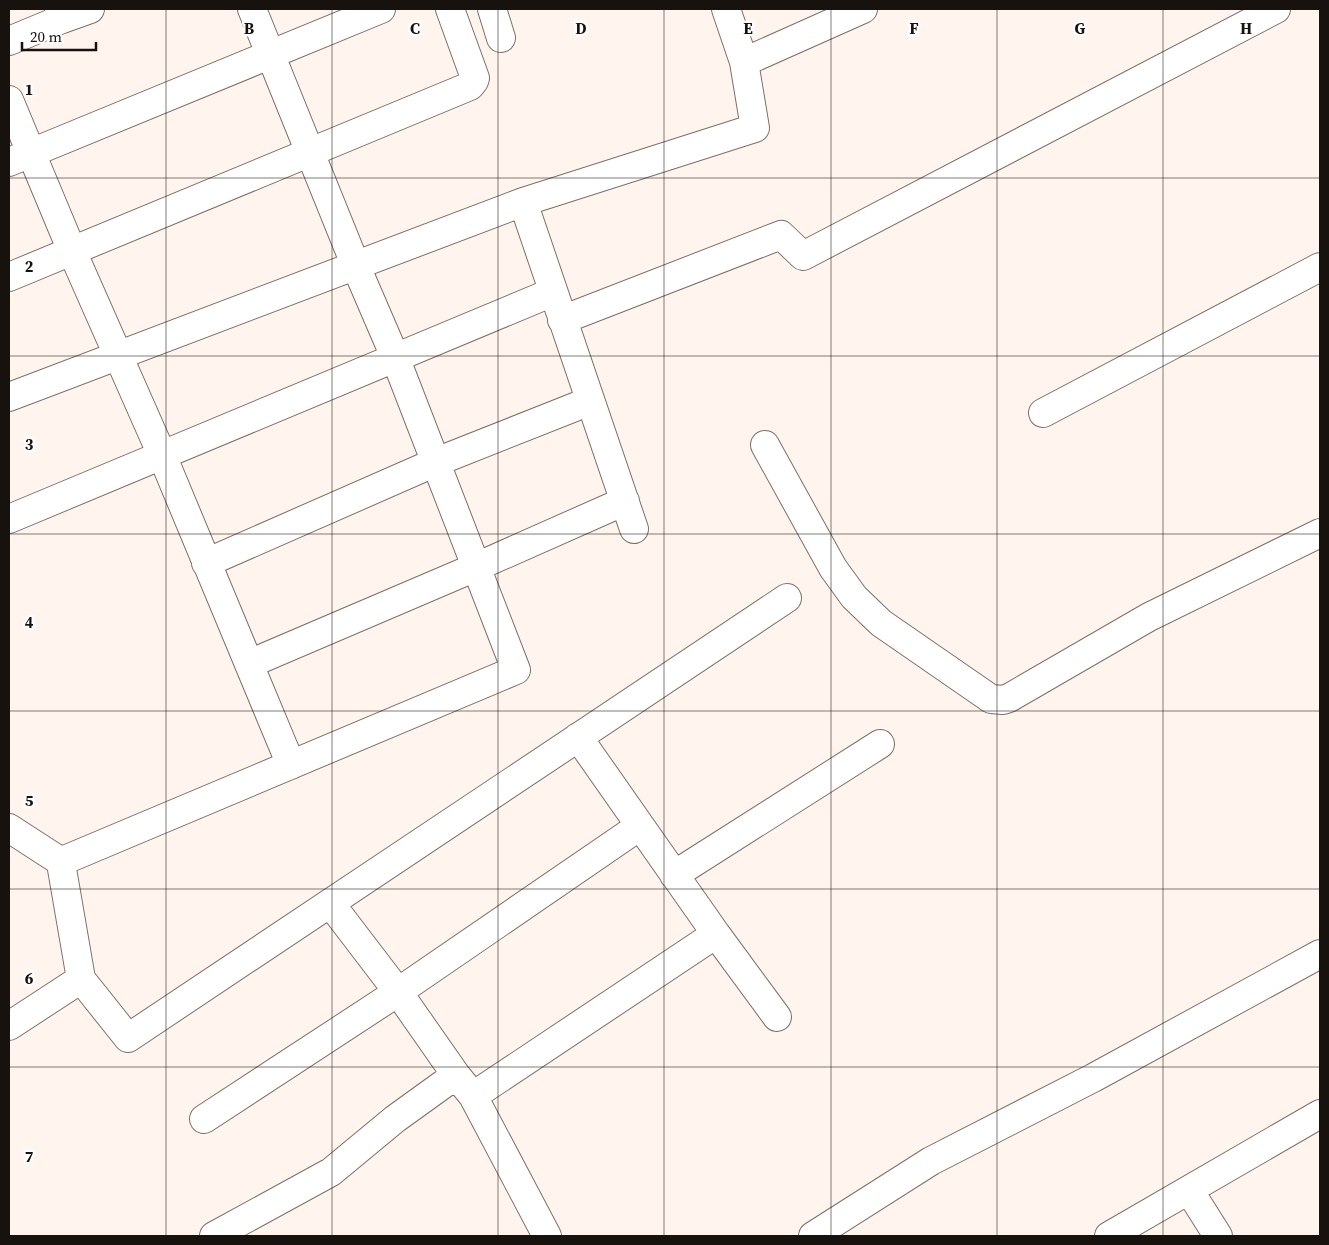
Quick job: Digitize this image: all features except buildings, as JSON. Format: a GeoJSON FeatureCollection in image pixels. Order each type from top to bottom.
{"type":"FeatureCollection","features":[{"type":"Feature","properties":{"kind":"street"},"geometry":{"type":"LineString","coordinates":[[9,41],[61,14],[90,9]]}},
{"type":"Feature","properties":{"kind":"street"},"geometry":{"type":"LineString","coordinates":[[252,9],[309,152],[395,357],[516,670],[68,859],[63,863],[62,869],[81,979],[128,1038],[787,598]]}},
{"type":"Feature","properties":{"kind":"street"},"geometry":{"type":"LineString","coordinates":[[20,158],[381,9]]}},
{"type":"Feature","properties":{"kind":"street"},"geometry":{"type":"LineString","coordinates":[[9,277],[473,84],[474,78],[450,9]]}},
{"type":"Feature","properties":{"kind":"street"},"geometry":{"type":"LineString","coordinates":[[492,9],[501,38]]}},
{"type":"Feature","properties":{"kind":"street"},"geometry":{"type":"LineString","coordinates":[[9,397],[523,202],[755,128],[744,62],[726,9]]}},
{"type":"Feature","properties":{"kind":"street"},"geometry":{"type":"LineString","coordinates":[[744,62],[863,9]]}},
{"type":"Feature","properties":{"kind":"street"},"geometry":{"type":"LineString","coordinates":[[562,320],[781,235],[803,256],[1276,9]]}},
{"type":"Feature","properties":{"kind":"street"},"geometry":{"type":"LineString","coordinates":[[9,100],[20,158],[72,251],[162,455],[291,765]]}},
{"type":"Feature","properties":{"kind":"street"},"geometry":{"type":"LineString","coordinates":[[523,202],[634,529]]}},
{"type":"Feature","properties":{"kind":"street"},"geometry":{"type":"LineString","coordinates":[[1044,413],[1320,267]]}},
{"type":"Feature","properties":{"kind":"street"},"geometry":{"type":"LineString","coordinates":[[9,519],[553,292]]}},
{"type":"Feature","properties":{"kind":"street"},"geometry":{"type":"LineString","coordinates":[[206,563],[436,462],[590,402]]}},
{"type":"Feature","properties":{"kind":"street"},"geometry":{"type":"LineString","coordinates":[[766,445],[834,568],[854,597],[881,623],[991,698],[997,700],[1008,698],[1149,617],[1320,532]]}},
{"type":"Feature","properties":{"kind":"street"},"geometry":{"type":"LineString","coordinates":[[249,664],[625,501]]}},
{"type":"Feature","properties":{"kind":"street"},"geometry":{"type":"LineString","coordinates":[[578,738],[777,1017]]}},
{"type":"Feature","properties":{"kind":"street"},"geometry":{"type":"LineString","coordinates":[[674,875],[880,744]]}},
{"type":"Feature","properties":{"kind":"street"},"geometry":{"type":"LineString","coordinates":[[204,1119],[398,992],[640,826]]}},
{"type":"Feature","properties":{"kind":"street"},"geometry":{"type":"LineString","coordinates":[[9,828],[63,863]]}},
{"type":"Feature","properties":{"kind":"street"},"geometry":{"type":"LineString","coordinates":[[330,903],[398,992],[456,1075],[474,1096],[547,1236]]}},
{"type":"Feature","properties":{"kind":"street"},"geometry":{"type":"LineString","coordinates":[[474,1096],[716,934]]}},
{"type":"Feature","properties":{"kind":"street"},"geometry":{"type":"LineString","coordinates":[[813,1236],[931,1161],[1093,1078],[1320,954]]}},
{"type":"Feature","properties":{"kind":"street"},"geometry":{"type":"LineString","coordinates":[[9,1025],[81,979]]}},
{"type":"Feature","properties":{"kind":"street"},"geometry":{"type":"LineString","coordinates":[[214,1236],[331,1172],[405,1111],[456,1075]]}},
{"type":"Feature","properties":{"kind":"street"},"geometry":{"type":"LineString","coordinates":[[1109,1236],[1320,1114]]}},
{"type":"Feature","properties":{"kind":"street"},"geometry":{"type":"LineString","coordinates":[[1190,1190],[1218,1236]]}}]}
